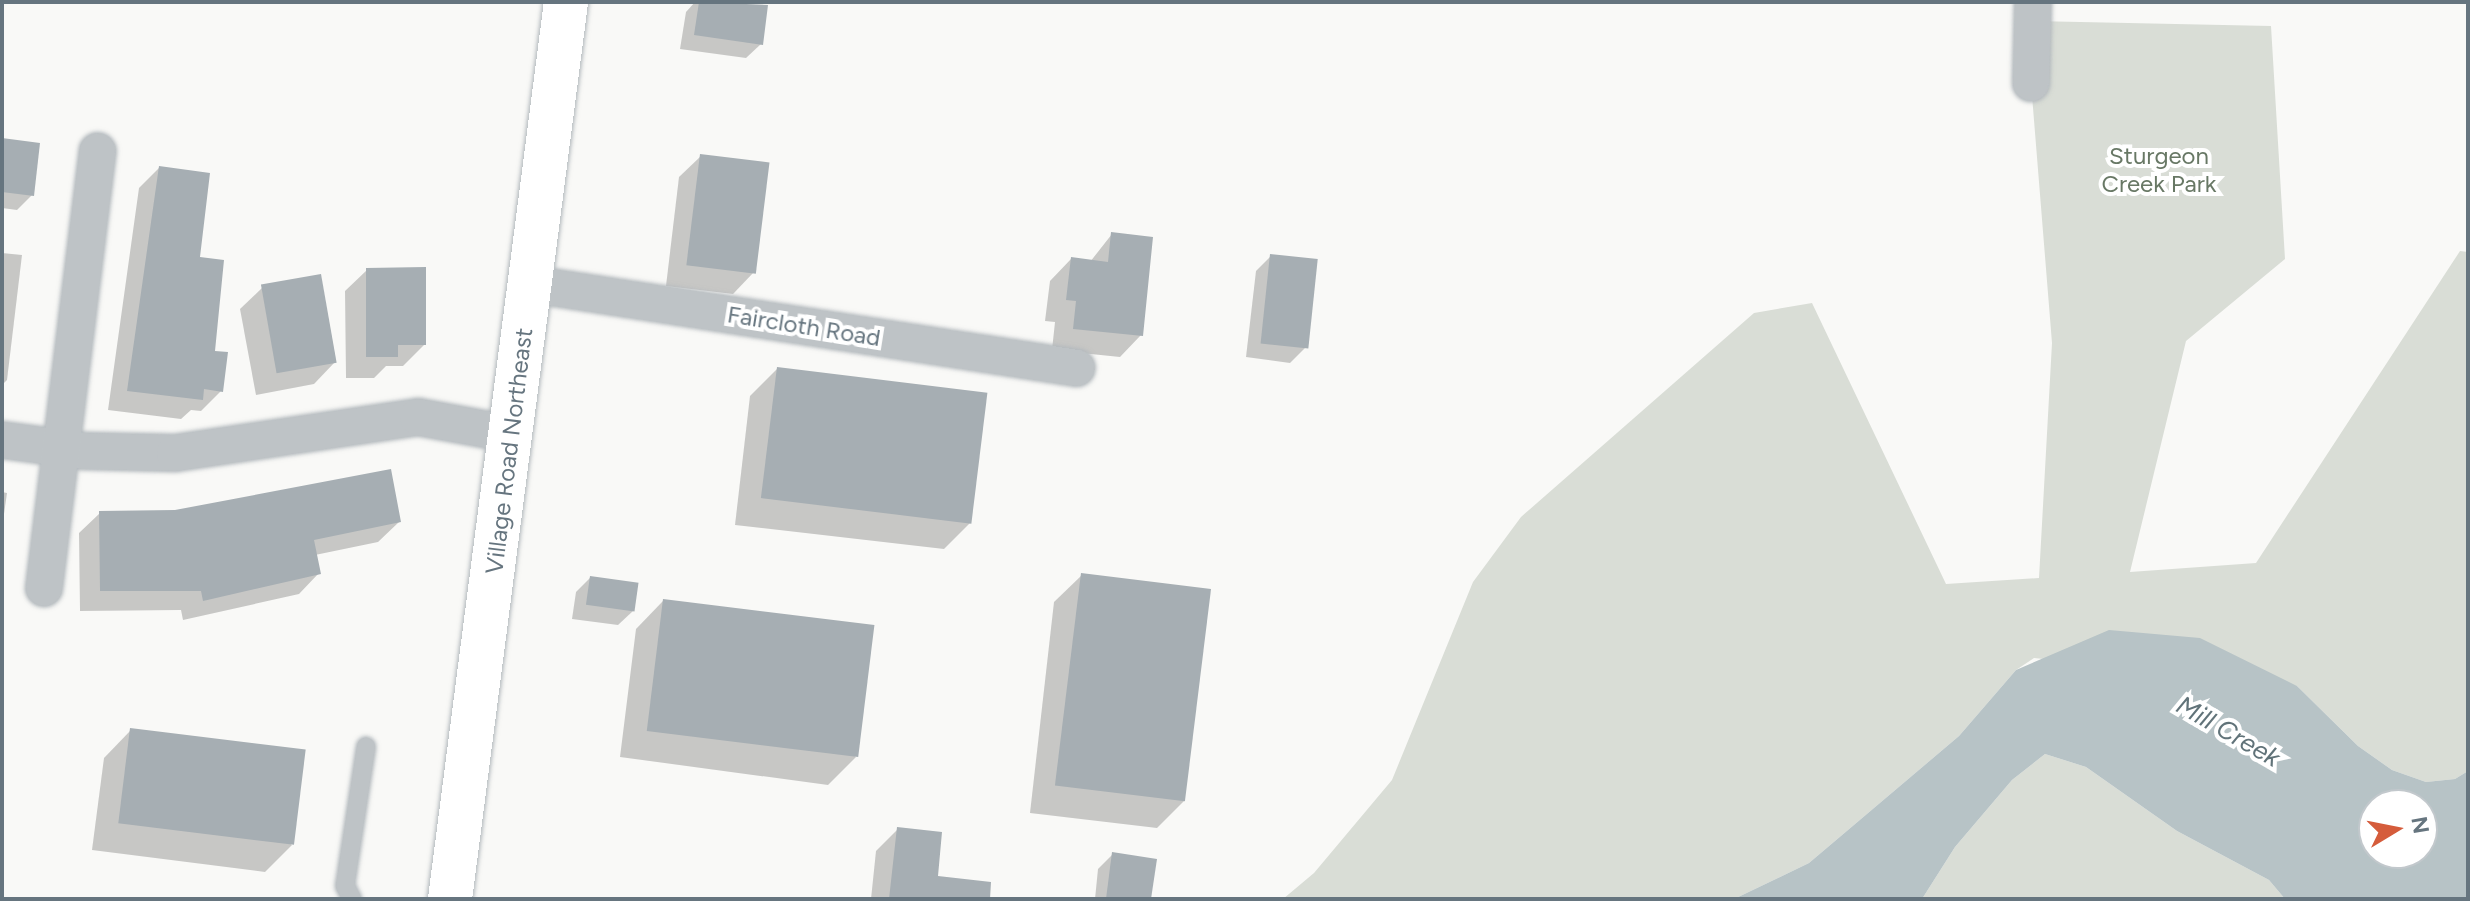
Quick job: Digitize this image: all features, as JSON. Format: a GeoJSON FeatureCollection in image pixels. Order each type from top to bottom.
{"type":"FeatureCollection","features":[{"type":"Feature","properties":{"kind":"main road","name":"Village Road Northeast"},"geometry":{"type":"LineString","coordinates":[[450,899],[566,2]]}},
{"type":"Feature","properties":{"kind":"street"},"geometry":{"type":"LineString","coordinates":[[2031,83],[2033,2]]}},
{"type":"Feature","properties":{"kind":"street"},"geometry":{"type":"LineString","coordinates":[[44,588],[64,448],[98,151]]}},
{"type":"Feature","properties":{"kind":"street","name":"Faircloth Road"},"geometry":{"type":"LineString","coordinates":[[530,284],[1077,368]]}},
{"type":"Feature","properties":{"kind":"street"},"geometry":{"type":"LineString","coordinates":[[2,440],[64,448],[175,453],[418,417],[511,434]]}},
{"type":"Feature","properties":{"kind":"lane"},"geometry":{"type":"LineString","coordinates":[[344,895],[366,747]]}},
{"type":"Feature","properties":{"kind":"green space","name":"Sturgeon Creek Park"},"geometry":{"type":"Polygon","coordinates":[[[2033,21],[2271,26],[2285,259],[2186,341],[2130,572],[2256,563],[2460,251],[2468,252],[2468,771],[2455,779],[2426,782],[2392,770],[2358,746],[2297,686],[2034,658],[2016,670],[1959,736],[1809,863],[1734,899],[1283,899],[1314,873],[1392,780],[1473,582],[1521,517],[1754,313],[1812,303],[1946,584],[2039,578],[2052,343],[2031,83],[2033,21]]]}},
{"type":"Feature","properties":{"kind":"green space"},"geometry":{"type":"Polygon","coordinates":[[[2045,754],[2086,767],[2177,831],[2269,880],[2285,899],[1922,899],[1955,847],[2012,780],[2045,754]]]}},
{"type":"Feature","properties":{"kind":"water","name":"Mill Creek"},"geometry":{"type":"Polygon","coordinates":[[[2109,630],[2200,638],[2297,686],[2358,746],[2392,770],[2426,782],[2455,779],[2468,771],[2468,899],[2285,899],[2269,880],[2177,831],[2086,767],[2045,754],[2012,780],[1955,847],[1922,899],[1734,899],[1809,863],[1959,736],[2016,670],[2109,630]]]}},
{"type":"Feature","properties":{"kind":"building"},"geometry":{"type":"Polygon","coordinates":[[[699,2],[768,5],[763,45],[694,35],[699,2]]]}},
{"type":"Feature","properties":{"kind":"building"},"geometry":{"type":"Polygon","coordinates":[[[2,138],[40,143],[34,196],[2,192],[2,138]]]}},
{"type":"Feature","properties":{"kind":"building"},"geometry":{"type":"Polygon","coordinates":[[[700,154],[769,163],[756,274],[686,265],[700,154]]]}},
{"type":"Feature","properties":{"kind":"building"},"geometry":{"type":"Polygon","coordinates":[[[159,166],[210,173],[200,257],[224,260],[215,351],[228,352],[223,392],[204,389],[203,400],[127,391],[159,166]]]}},
{"type":"Feature","properties":{"kind":"building"},"geometry":{"type":"Polygon","coordinates":[[[1111,232],[1153,237],[1143,336],[1073,329],[1076,301],[1066,300],[1071,257],[1108,262],[1111,232]]]}},
{"type":"Feature","properties":{"kind":"building"},"geometry":{"type":"Polygon","coordinates":[[[1270,254],[1318,259],[1308,349],[1261,344],[1270,254]]]}},
{"type":"Feature","properties":{"kind":"building"},"geometry":{"type":"Polygon","coordinates":[[[426,267],[426,345],[398,345],[398,357],[366,357],[366,268],[426,267]]]}},
{"type":"Feature","properties":{"kind":"building"},"geometry":{"type":"Polygon","coordinates":[[[321,274],[337,363],[277,373],[261,285],[321,274]]]}},
{"type":"Feature","properties":{"kind":"building"},"geometry":{"type":"Polygon","coordinates":[[[777,367],[987,393],[971,524],[761,498],[777,367]]]}},
{"type":"Feature","properties":{"kind":"building"},"geometry":{"type":"Polygon","coordinates":[[[391,469],[401,522],[314,540],[321,574],[203,601],[201,591],[100,591],[99,511],[175,510],[391,469]]]}},
{"type":"Feature","properties":{"kind":"building"},"geometry":{"type":"Polygon","coordinates":[[[1081,573],[1211,589],[1185,801],[1055,785],[1081,573]]]}},
{"type":"Feature","properties":{"kind":"building"},"geometry":{"type":"Polygon","coordinates":[[[590,576],[639,583],[634,612],[586,605],[590,576]]]}},
{"type":"Feature","properties":{"kind":"building"},"geometry":{"type":"Polygon","coordinates":[[[663,599],[874,625],[858,757],[647,731],[663,599]]]}},
{"type":"Feature","properties":{"kind":"building"},"geometry":{"type":"Polygon","coordinates":[[[130,728],[306,750],[294,845],[118,823],[130,728]]]}},
{"type":"Feature","properties":{"kind":"building"},"geometry":{"type":"Polygon","coordinates":[[[897,827],[942,832],[938,876],[991,882],[990,899],[889,899],[897,827]]]}},
{"type":"Feature","properties":{"kind":"building"},"geometry":{"type":"Polygon","coordinates":[[[1112,852],[1157,859],[1151,899],[1106,899],[1112,852]]]}}]}
